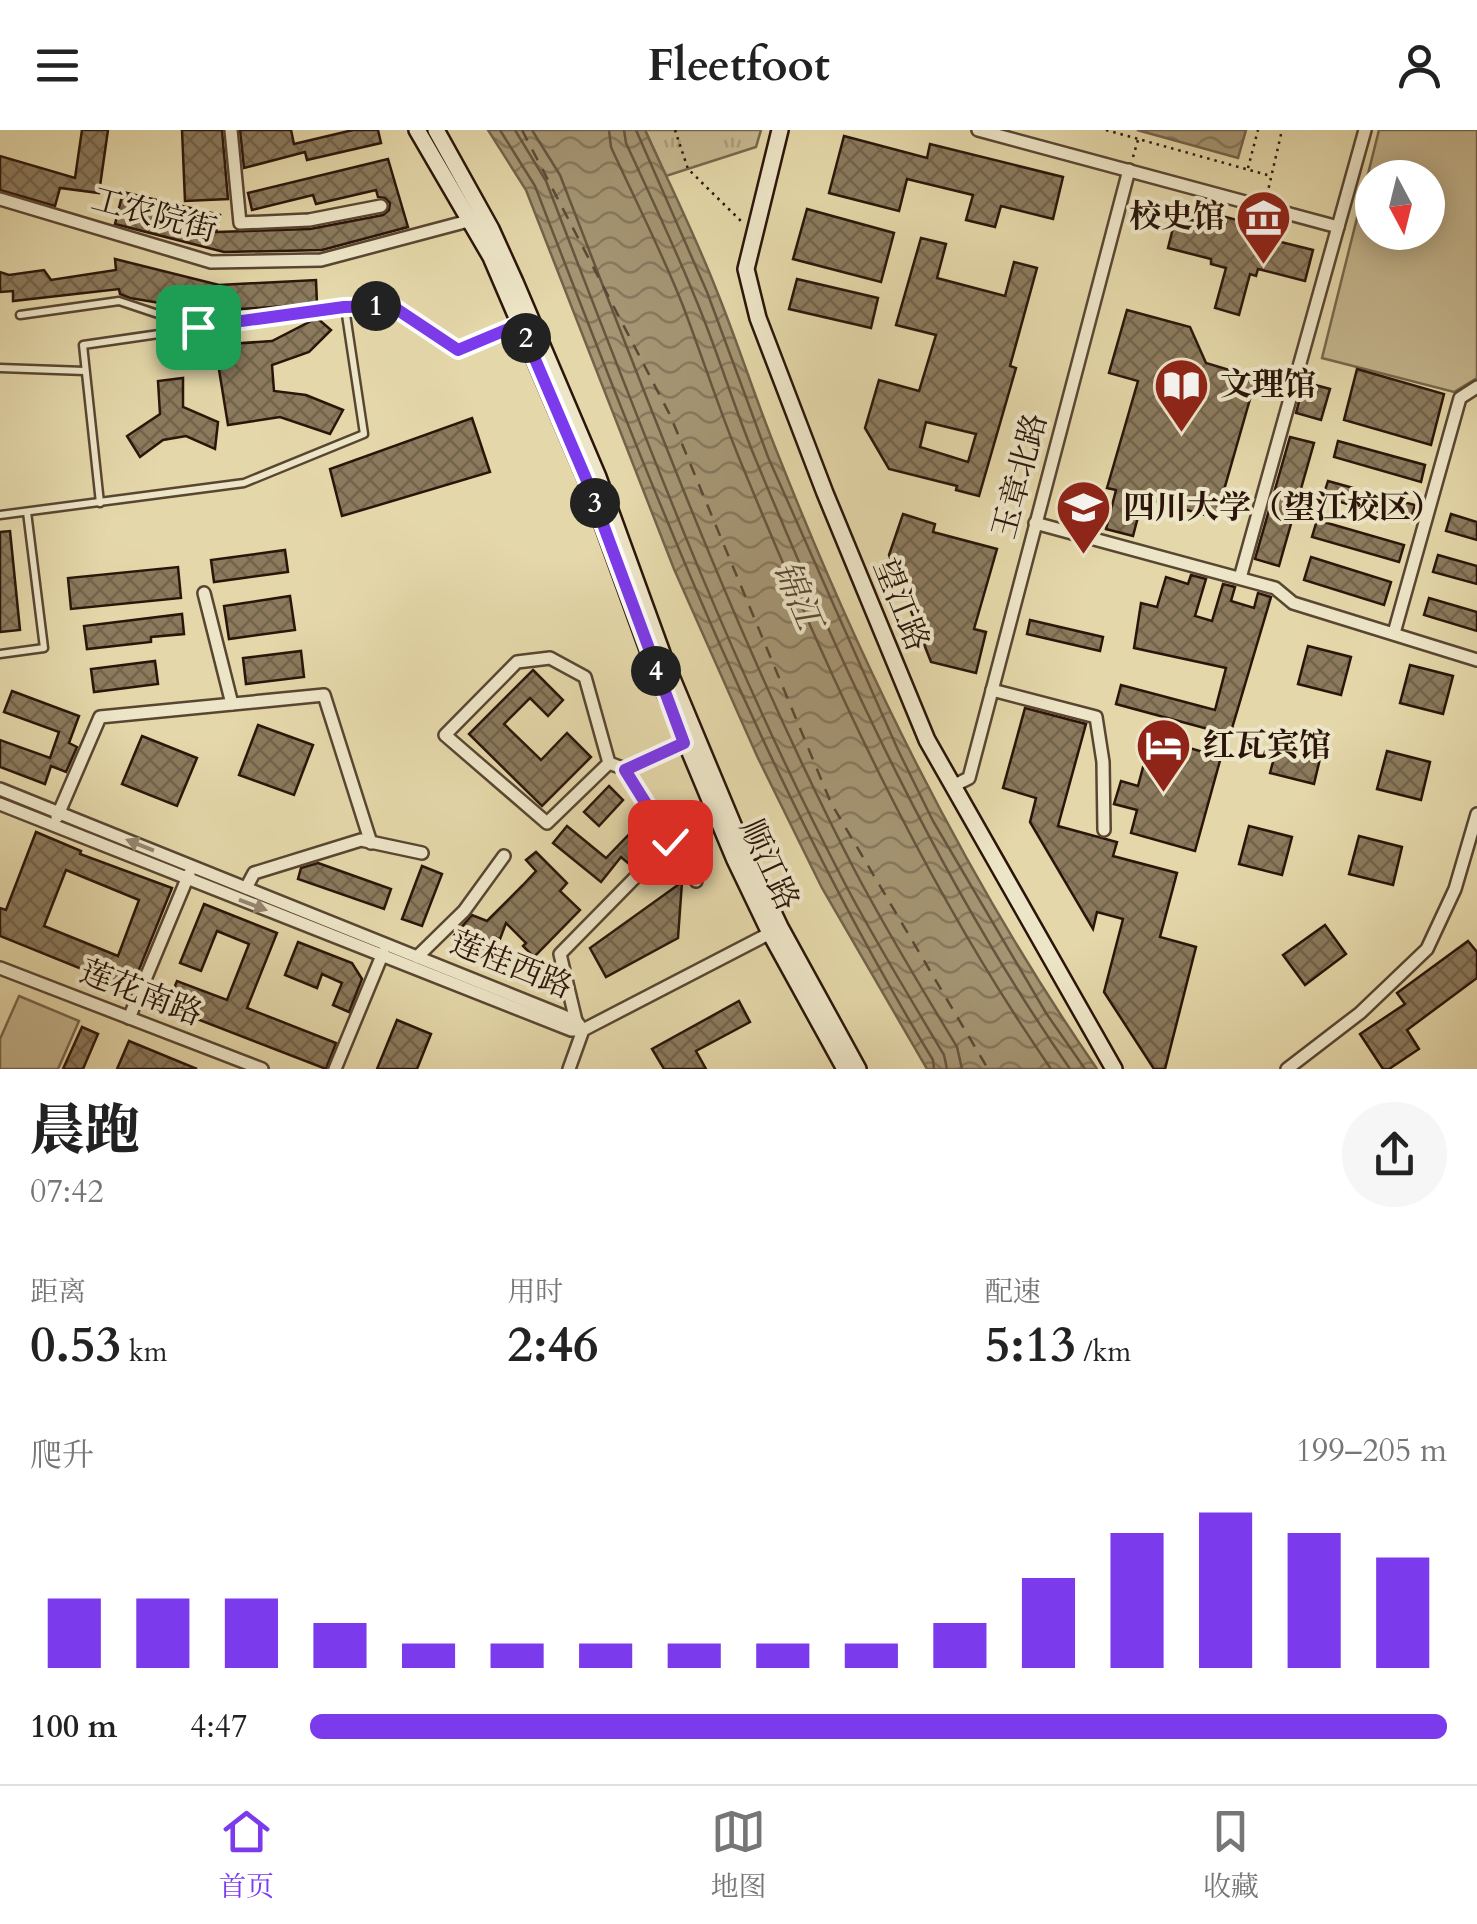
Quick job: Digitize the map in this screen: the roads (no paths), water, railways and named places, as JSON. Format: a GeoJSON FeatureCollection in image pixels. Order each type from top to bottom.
{"type":"FeatureCollection","features":[{"type":"Feature","properties":{"kind":"main road","name":"顺江路"},"geometry":{"type":"LineString","coordinates":[[417,130],[472,220],[520,324],[587,481],[684,743],[845,1069]]}},
{"type":"Feature","properties":{"kind":"main road","name":"顺江路"},"geometry":{"type":"LineString","coordinates":[[436,130],[516,282],[598,477],[702,754],[775,930],[858,1069]]}},
{"type":"Feature","properties":{"kind":"main road","name":"望江路"},"geometry":{"type":"LineString","coordinates":[[780,130],[746,269],[758,318],[926,740],[1114,1069]]}},
{"type":"Feature","properties":{"kind":"street"},"geometry":{"type":"LineString","coordinates":[[231,130],[240,223],[309,220],[381,206]]}},
{"type":"Feature","properties":{"kind":"street"},"geometry":{"type":"LineString","coordinates":[[978,130],[1338,227]]}},
{"type":"Feature","properties":{"kind":"street"},"geometry":{"type":"LineString","coordinates":[[1240,578],[1365,130]]}},
{"type":"Feature","properties":{"kind":"street","name":"玉章北路"},"geometry":{"type":"LineString","coordinates":[[952,786],[969,778],[1129,170]]}},
{"type":"Feature","properties":{"kind":"street","name":"工农院街"},"geometry":{"type":"LineString","coordinates":[[0,199],[211,262],[321,260],[472,220]]}},
{"type":"Feature","properties":{"kind":"street"},"geometry":{"type":"LineString","coordinates":[[1394,633],[1460,398],[1477,387]]}},
{"type":"Feature","properties":{"kind":"street"},"geometry":{"type":"LineString","coordinates":[[1035,524],[1275,588],[1294,603],[1477,660]]}},
{"type":"Feature","properties":{"kind":"street"},"geometry":{"type":"LineString","coordinates":[[204,593],[232,704]]}},
{"type":"Feature","properties":{"kind":"street"},"geometry":{"type":"LineString","coordinates":[[610,763],[547,823],[445,735],[517,662],[550,658],[586,678],[610,763],[625,770],[696,881]]}},
{"type":"Feature","properties":{"kind":"street"},"geometry":{"type":"LineString","coordinates":[[992,690],[1096,717],[1103,762],[1104,830]]}},
{"type":"Feature","properties":{"kind":"street"},"geometry":{"type":"LineString","coordinates":[[53,826],[100,716],[324,695],[371,843]]}},
{"type":"Feature","properties":{"kind":"street"},"geometry":{"type":"LineString","coordinates":[[625,770],[684,743]]}},
{"type":"Feature","properties":{"kind":"street","name":"莲桂西路"},"geometry":{"type":"LineString","coordinates":[[0,789],[190,873],[246,888],[570,1030],[580,1025]]}},
{"type":"Feature","properties":{"kind":"street","name":"莲桂西路"},"geometry":{"type":"LineString","coordinates":[[0,804],[190,873],[384,950],[417,956],[580,1025]]}},
{"type":"Feature","properties":{"kind":"street"},"geometry":{"type":"LineString","coordinates":[[1287,1069],[1360,1013],[1427,949],[1456,888],[1477,814]]}},
{"type":"Feature","properties":{"kind":"street"},"geometry":{"type":"LineString","coordinates":[[246,888],[254,872],[361,840],[422,853]]}},
{"type":"Feature","properties":{"kind":"street"},"geometry":{"type":"LineString","coordinates":[[569,1069],[580,1025],[560,954],[670,842]]}},
{"type":"Feature","properties":{"kind":"street"},"geometry":{"type":"LineString","coordinates":[[417,956],[464,911],[504,856]]}},
{"type":"Feature","properties":{"kind":"street"},"geometry":{"type":"LineString","coordinates":[[129,1018],[190,873]]}},
{"type":"Feature","properties":{"kind":"street"},"geometry":{"type":"LineString","coordinates":[[580,1025],[775,930]]}},
{"type":"Feature","properties":{"kind":"street"},"geometry":{"type":"LineString","coordinates":[[335,1069],[384,950]]}},
{"type":"Feature","properties":{"kind":"street","name":"莲花南路"},"geometry":{"type":"LineString","coordinates":[[0,968],[262,1069]]}},
{"type":"Feature","properties":{"kind":"lane"},"geometry":{"type":"LineString","coordinates":[[20,314],[119,301],[198,327]]}},
{"type":"Feature","properties":{"kind":"lane"},"geometry":{"type":"LineString","coordinates":[[100,502],[82,345],[344,307],[392,306],[458,350],[520,324]]}},
{"type":"Feature","properties":{"kind":"lane"},"geometry":{"type":"LineString","coordinates":[[0,515],[244,482],[364,434],[344,307]]}},
{"type":"Feature","properties":{"kind":"lane"},"geometry":{"type":"LineString","coordinates":[[0,368],[85,371]]}},
{"type":"Feature","properties":{"kind":"lane"},"geometry":{"type":"LineString","coordinates":[[0,654],[44,648],[27,512]]}},
{"type":"Feature","properties":{"kind":"water","name":"锦江"},"geometry":{"type":"Polygon","coordinates":[[[488,130],[645,130],[708,269],[810,533],[881,692],[960,847],[1049,997],[1097,1069],[927,1069],[822,888],[757,756],[674,569],[526,190],[488,130]]]}},
{"type":"Feature","properties":{"kind":"water"},"geometry":{"type":"Polygon","coordinates":[[[1137,130],[1246,130],[1238,158],[1137,130]]]}},
{"type":"Feature","properties":{"kind":"place","name":"校史馆"},"geometry":{"type":"Point","coordinates":[1264,266]}},
{"type":"Feature","properties":{"kind":"place","name":"文理馆"},"geometry":{"type":"Point","coordinates":[1181,434]}},
{"type":"Feature","properties":{"kind":"place","name":"四川大学（望江校区）"},"geometry":{"type":"Point","coordinates":[1084,557]}},
{"type":"Feature","properties":{"kind":"place","name":"红瓦宾馆"},"geometry":{"type":"Point","coordinates":[1164,795]}}]}
